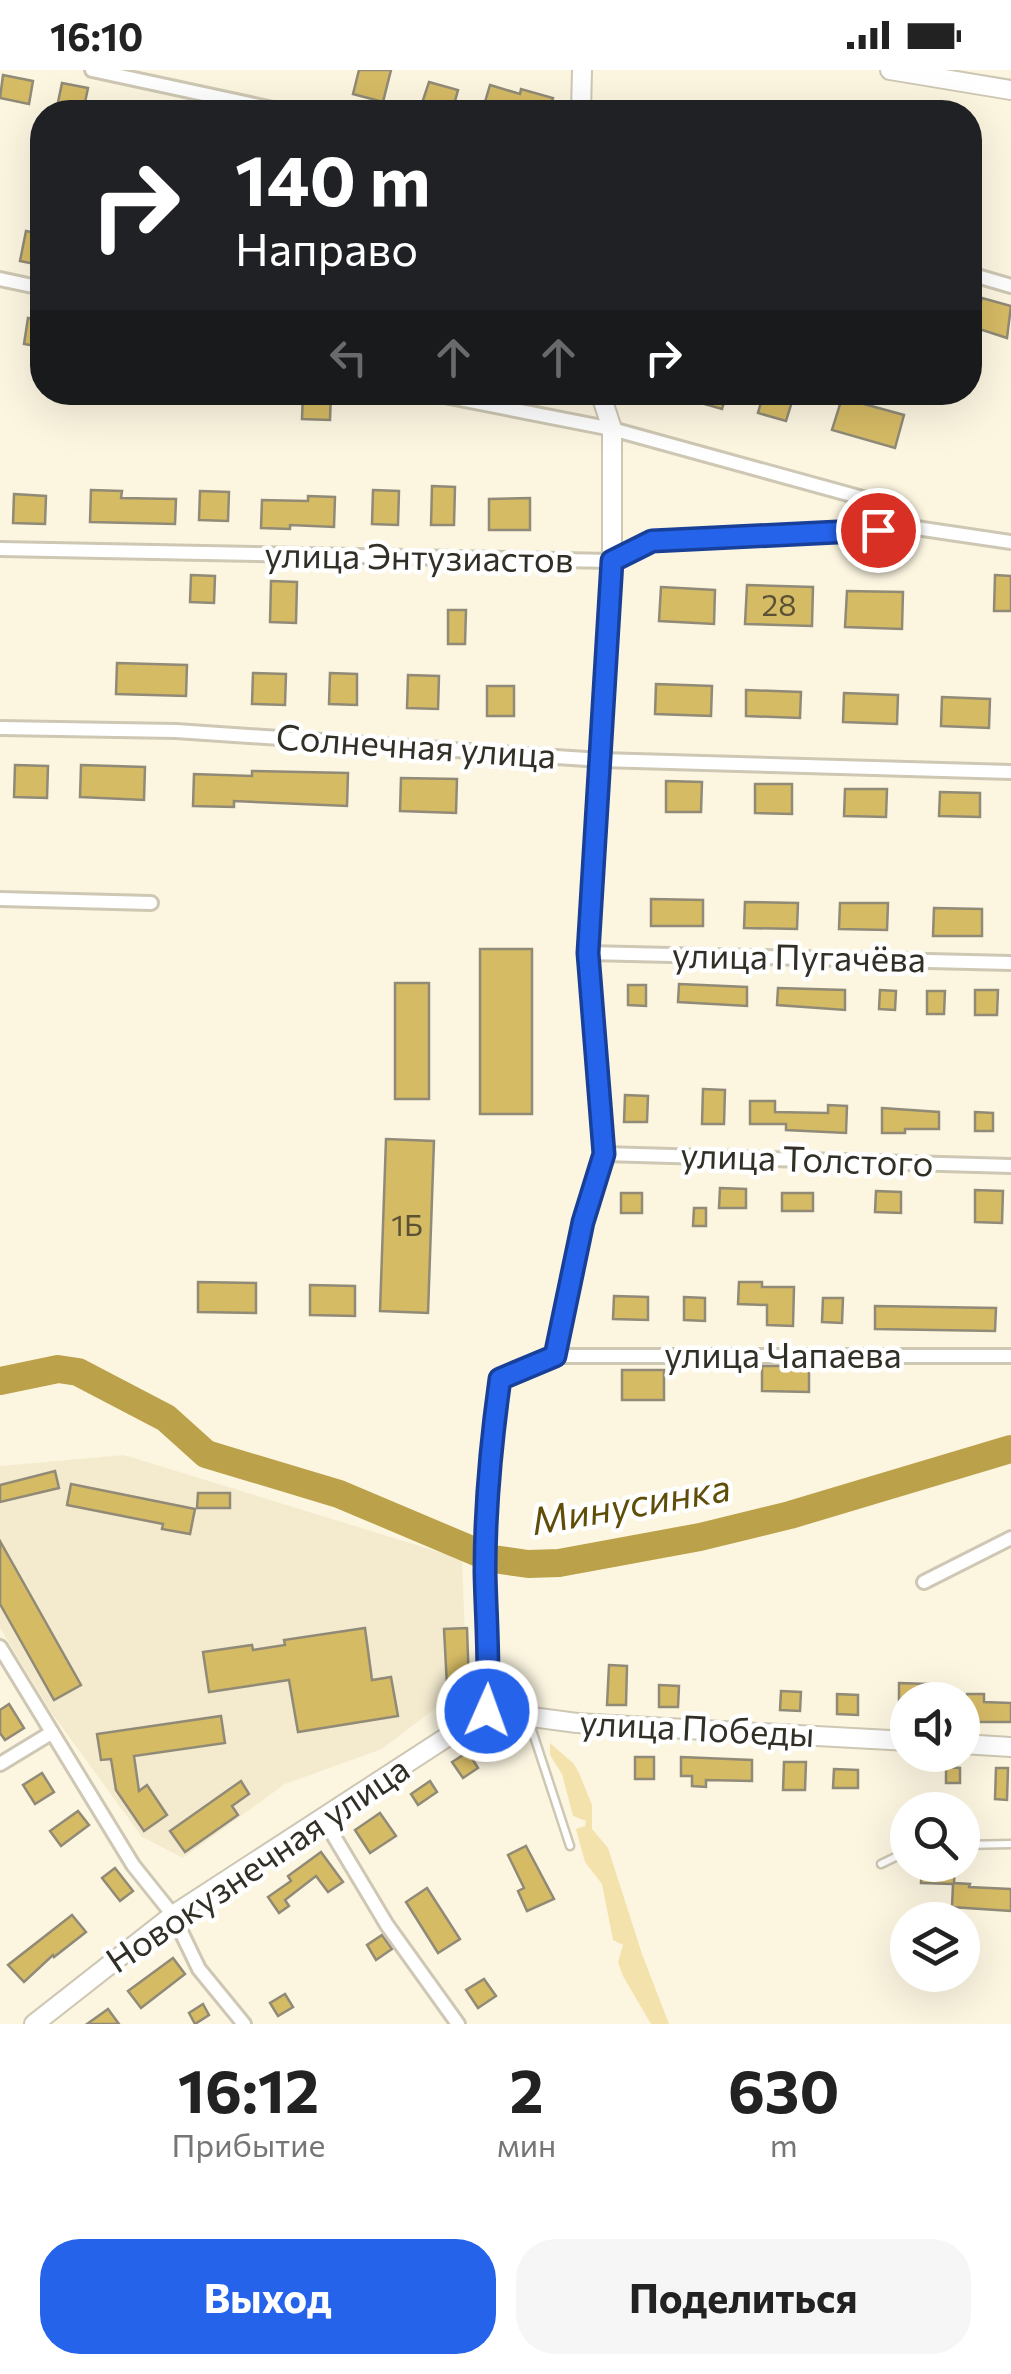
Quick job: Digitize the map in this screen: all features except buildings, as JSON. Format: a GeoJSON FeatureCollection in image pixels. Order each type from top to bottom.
{"type":"FeatureCollection","features":[{"type":"Feature","properties":{"kind":"street"},"geometry":{"type":"LineString","coordinates":[[92,70],[231,100]]}},
{"type":"Feature","properties":{"kind":"street"},"geometry":{"type":"LineString","coordinates":[[581,100],[582,70]]}},
{"type":"Feature","properties":{"kind":"street"},"geometry":{"type":"LineString","coordinates":[[890,70],[1011,90]]}},
{"type":"Feature","properties":{"kind":"street"},"geometry":{"type":"LineString","coordinates":[[0,278],[30,285]]}},
{"type":"Feature","properties":{"kind":"street"},"geometry":{"type":"LineString","coordinates":[[982,278],[1011,286]]}},
{"type":"Feature","properties":{"kind":"street"},"geometry":{"type":"LineString","coordinates":[[488,405],[612,430],[888,505],[916,528]]}},
{"type":"Feature","properties":{"kind":"street"},"geometry":{"type":"LineString","coordinates":[[487,1711],[485,1568],[489,1460],[500,1379],[555,1356],[583,1222],[604,1154],[588,953],[612,561],[612,430],[604,405]]}},
{"type":"Feature","properties":{"kind":"street","name":"улица Энтузиастов"},"geometry":{"type":"LineString","coordinates":[[0,548],[612,561],[652,541],[916,528],[1011,542]]}},
{"type":"Feature","properties":{"kind":"street","name":"Солнечная улица"},"geometry":{"type":"LineString","coordinates":[[0,728],[176,730],[601,760],[1011,772]]}},
{"type":"Feature","properties":{"kind":"street"},"geometry":{"type":"LineString","coordinates":[[0,898],[151,903]]}},
{"type":"Feature","properties":{"kind":"street","name":"улица Пугачёва"},"geometry":{"type":"LineString","coordinates":[[588,953],[1011,963]]}},
{"type":"Feature","properties":{"kind":"street","name":"улица Толстого"},"geometry":{"type":"LineString","coordinates":[[604,1154],[1011,1166]]}},
{"type":"Feature","properties":{"kind":"street","name":"улица Чапаева"},"geometry":{"type":"LineString","coordinates":[[555,1356],[1011,1356]]}},
{"type":"Feature","properties":{"kind":"street"},"geometry":{"type":"LineString","coordinates":[[924,1582],[1011,1538]]}},
{"type":"Feature","properties":{"kind":"street"},"geometry":{"type":"LineString","coordinates":[[0,1646],[133,1865],[173,1916],[199,1970],[244,2024]]}},
{"type":"Feature","properties":{"kind":"street","name":"улица Победы"},"geometry":{"type":"LineString","coordinates":[[487,1711],[528,1717],[890,1740]]}},
{"type":"Feature","properties":{"kind":"street","name":"Новокузнечная улица"},"geometry":{"type":"LineString","coordinates":[[34,2024],[173,1916],[487,1711]]}},
{"type":"Feature","properties":{"kind":"street"},"geometry":{"type":"LineString","coordinates":[[0,1764],[51,1733]]}},
{"type":"Feature","properties":{"kind":"street"},"geometry":{"type":"LineString","coordinates":[[980,1745],[1011,1746]]}},
{"type":"Feature","properties":{"kind":"street"},"geometry":{"type":"LineString","coordinates":[[323,1818],[388,1926],[452,2020]]}},
{"type":"Feature","properties":{"kind":"lane"},"geometry":{"type":"LineString","coordinates":[[528,1717],[570,1846]]}},
{"type":"Feature","properties":{"kind":"lane"},"geometry":{"type":"LineString","coordinates":[[980,1845],[1011,1844]]}},
{"type":"Feature","properties":{"kind":"lane"},"geometry":{"type":"LineString","coordinates":[[881,1864],[890,1860]]}},
{"type":"Feature","properties":{"kind":"shaded area"},"geometry":{"type":"Polygon","coordinates":[[[124,1455],[462,1559],[467,1684],[382,1749],[285,1784],[183,1858],[142,1837],[51,1712],[0,1628],[0,1466],[124,1455]]]}},
{"type":"Feature","properties":{"kind":"shaded area"},"geometry":{"type":"Polygon","coordinates":[[[550,1743],[579,1773],[592,1805],[592,1829],[608,1848],[669,2024],[651,2024],[623,1976],[618,1962],[623,1945],[613,1940],[602,1884],[585,1862],[576,1829],[585,1826],[586,1821],[573,1816],[562,1774],[550,1755],[550,1743]]]}},
{"type":"Feature","properties":{"kind":"waterway","name":"Минусинка"},"geometry":{"type":"LineString","coordinates":[[0,1381],[58,1369],[78,1372],[166,1418],[206,1454],[339,1494],[493,1559],[528,1564],[559,1563],[700,1537],[790,1515],[1011,1449]]}},
{"type":"Feature","properties":{"kind":"route"},"geometry":{"type":"LineString","coordinates":[[487,1711],[485,1568],[489,1460],[500,1379],[555,1356],[583,1222],[604,1154],[588,953],[612,561],[652,541],[878,530]]}}]}
